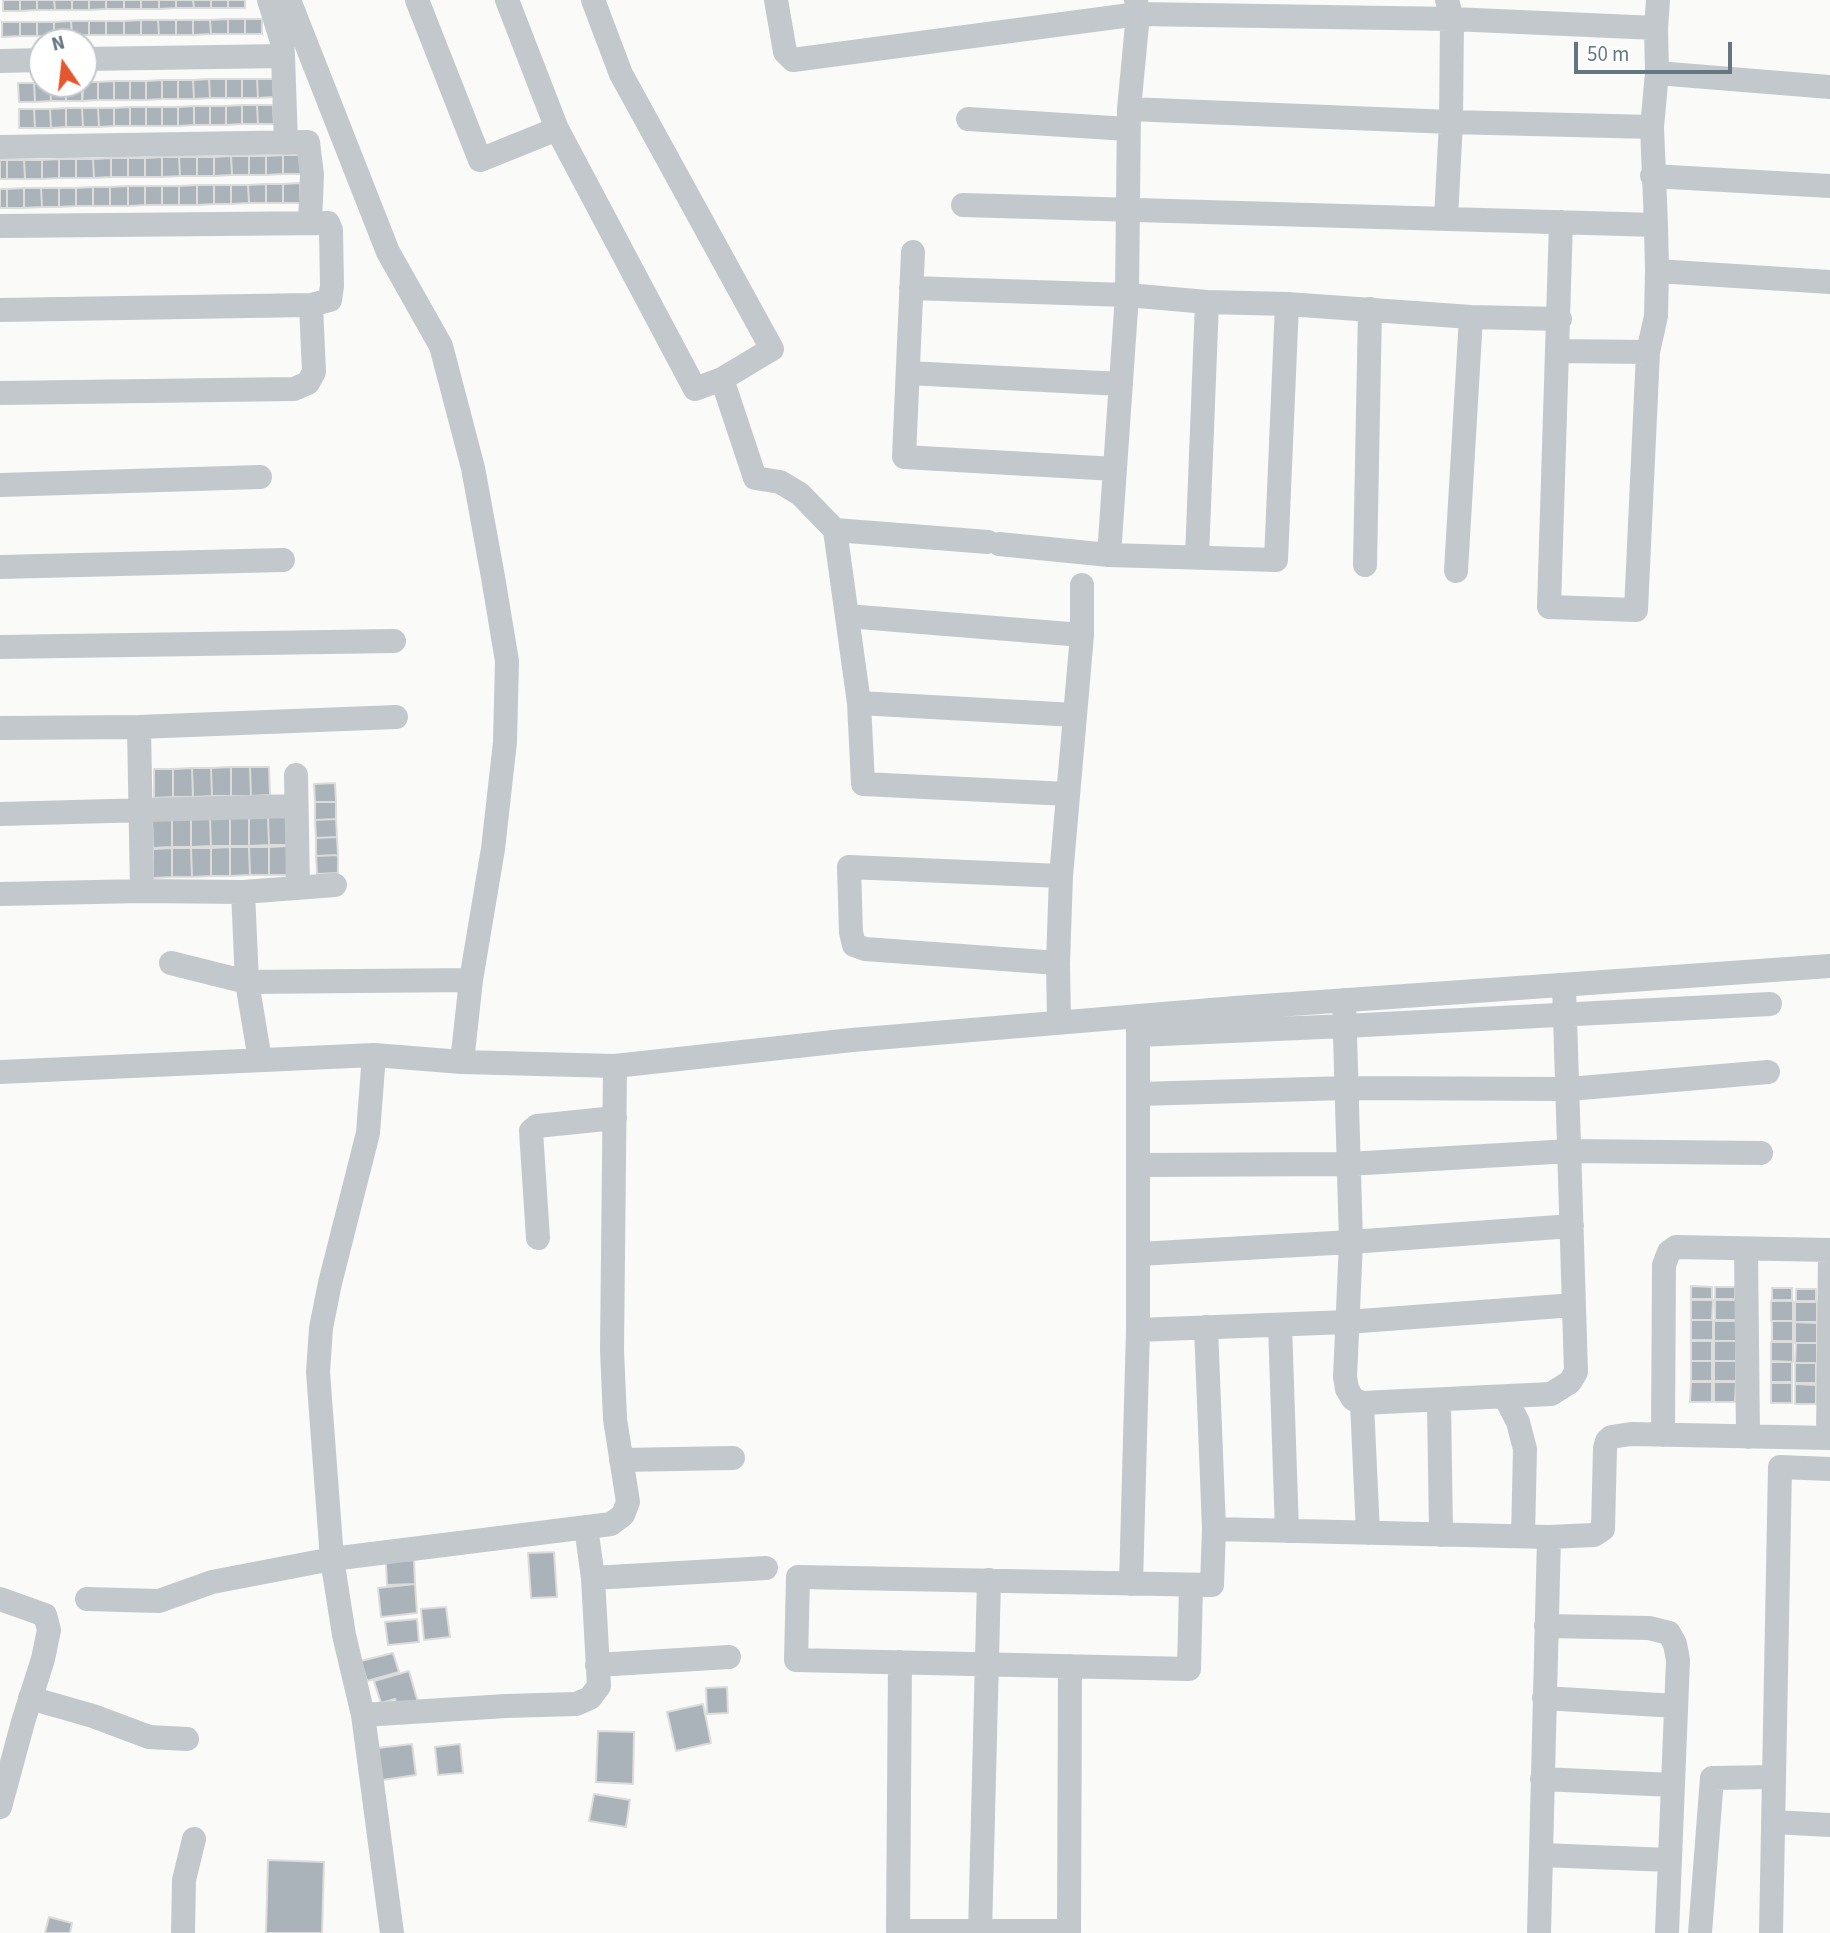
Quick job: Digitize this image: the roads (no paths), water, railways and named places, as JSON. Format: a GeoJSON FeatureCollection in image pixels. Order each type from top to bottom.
{"type":"FeatureCollection","features":[{"type":"Feature","properties":{"kind":"street"},"geometry":{"type":"LineString","coordinates":[[269,0],[282,42],[286,143]]}},
{"type":"Feature","properties":{"kind":"street"},"geometry":{"type":"LineString","coordinates":[[289,0],[388,252],[441,346],[478,495],[506,661],[505,742],[493,849],[471,980],[462,1062]]}},
{"type":"Feature","properties":{"kind":"street"},"geometry":{"type":"LineString","coordinates":[[417,0],[480,160],[557,129]]}},
{"type":"Feature","properties":{"kind":"street"},"geometry":{"type":"LineString","coordinates":[[507,0],[557,129],[695,389],[722,379],[772,349],[621,74],[593,0]]}},
{"type":"Feature","properties":{"kind":"street"},"geometry":{"type":"LineString","coordinates":[[776,0],[785,52],[793,60],[1137,7],[1449,10],[1656,28]]}},
{"type":"Feature","properties":{"kind":"street"},"geometry":{"type":"LineString","coordinates":[[1561,222],[1549,607],[1636,610],[1648,352],[1656,316],[1652,127],[1657,73],[1658,0]]}},
{"type":"Feature","properties":{"kind":"street"},"geometry":{"type":"LineString","coordinates":[[1109,555],[1127,295],[1129,119],[1137,7]]}},
{"type":"Feature","properties":{"kind":"street"},"geometry":{"type":"LineString","coordinates":[[1446,218],[1451,122],[1449,10]]}},
{"type":"Feature","properties":{"kind":"street"},"geometry":{"type":"LineString","coordinates":[[98,59],[283,56]]}},
{"type":"Feature","properties":{"kind":"street"},"geometry":{"type":"LineString","coordinates":[[0,61],[28,60]]}},
{"type":"Feature","properties":{"kind":"street"},"geometry":{"type":"LineString","coordinates":[[1657,73],[1830,87]]}},
{"type":"Feature","properties":{"kind":"street"},"geometry":{"type":"LineString","coordinates":[[968,119],[1451,122],[1652,127]]}},
{"type":"Feature","properties":{"kind":"street"},"geometry":{"type":"LineString","coordinates":[[0,147],[308,142],[312,175],[310,223]]}},
{"type":"Feature","properties":{"kind":"street"},"geometry":{"type":"LineString","coordinates":[[1653,176],[1830,186]]}},
{"type":"Feature","properties":{"kind":"street"},"geometry":{"type":"LineString","coordinates":[[963,205],[1656,225]]}},
{"type":"Feature","properties":{"kind":"street"},"geometry":{"type":"LineString","coordinates":[[0,226],[328,223],[331,230],[332,286],[330,300],[311,305],[0,310]]}},
{"type":"Feature","properties":{"kind":"street"},"geometry":{"type":"LineString","coordinates":[[913,252],[904,457],[1115,469]]}},
{"type":"Feature","properties":{"kind":"street"},"geometry":{"type":"LineString","coordinates":[[1657,271],[1830,282]]}},
{"type":"Feature","properties":{"kind":"street"},"geometry":{"type":"LineString","coordinates":[[911,288],[1127,295],[1471,317],[1559,319]]}},
{"type":"Feature","properties":{"kind":"street"},"geometry":{"type":"LineString","coordinates":[[1197,557],[1208,302]]}},
{"type":"Feature","properties":{"kind":"street"},"geometry":{"type":"LineString","coordinates":[[835,530],[1109,555],[1276,560],[1287,304]]}},
{"type":"Feature","properties":{"kind":"street"},"geometry":{"type":"LineString","coordinates":[[0,393],[295,389],[309,383],[314,372],[311,305]]}},
{"type":"Feature","properties":{"kind":"street"},"geometry":{"type":"LineString","coordinates":[[1365,565],[1370,309]]}},
{"type":"Feature","properties":{"kind":"street"},"geometry":{"type":"LineString","coordinates":[[1456,571],[1471,317]]}},
{"type":"Feature","properties":{"kind":"street"},"geometry":{"type":"LineString","coordinates":[[1558,351],[1648,352]]}},
{"type":"Feature","properties":{"kind":"street"},"geometry":{"type":"LineString","coordinates":[[908,373],[1121,384]]}},
{"type":"Feature","properties":{"kind":"street"},"geometry":{"type":"LineString","coordinates":[[722,379],[755,478],[780,482],[800,494],[835,530],[859,703],[863,784],[1068,794]]}},
{"type":"Feature","properties":{"kind":"street"},"geometry":{"type":"LineString","coordinates":[[0,485],[260,477]]}},
{"type":"Feature","properties":{"kind":"street"},"geometry":{"type":"LineString","coordinates":[[0,567],[283,561]]}},
{"type":"Feature","properties":{"kind":"street"},"geometry":{"type":"LineString","coordinates":[[1059,1022],[1061,876],[1082,635],[1082,585]]}},
{"type":"Feature","properties":{"kind":"street"},"geometry":{"type":"LineString","coordinates":[[847,615],[1082,635]]}},
{"type":"Feature","properties":{"kind":"street"},"geometry":{"type":"LineString","coordinates":[[0,647],[394,641]]}},
{"type":"Feature","properties":{"kind":"street"},"geometry":{"type":"LineString","coordinates":[[859,703],[1075,715]]}},
{"type":"Feature","properties":{"kind":"street"},"geometry":{"type":"LineString","coordinates":[[0,728],[139,727],[396,717]]}},
{"type":"Feature","properties":{"kind":"street"},"geometry":{"type":"LineString","coordinates":[[139,727],[142,891]]}},
{"type":"Feature","properties":{"kind":"street"},"geometry":{"type":"LineString","coordinates":[[296,775],[298,888]]}},
{"type":"Feature","properties":{"kind":"street"},"geometry":{"type":"LineString","coordinates":[[0,814],[296,806]]}},
{"type":"Feature","properties":{"kind":"street"},"geometry":{"type":"LineString","coordinates":[[1058,963],[865,949],[854,945],[851,932],[849,867],[1061,876]]}},
{"type":"Feature","properties":{"kind":"street"},"geometry":{"type":"LineString","coordinates":[[0,894],[243,892],[335,885]]}},
{"type":"Feature","properties":{"kind":"street"},"geometry":{"type":"LineString","coordinates":[[243,892],[247,982],[260,1060]]}},
{"type":"Feature","properties":{"kind":"street"},"geometry":{"type":"LineString","coordinates":[[171,963],[247,982],[471,980]]}},
{"type":"Feature","properties":{"kind":"street"},"geometry":{"type":"LineString","coordinates":[[1139,1025],[1345,1000],[1830,966]]}},
{"type":"Feature","properties":{"kind":"street"},"geometry":{"type":"LineString","coordinates":[[1345,1000],[1350,1242],[1345,1377],[1347,1389],[1353,1399],[1362,1403],[1551,1394],[1570,1382],[1576,1372],[1564,985]]}},
{"type":"Feature","properties":{"kind":"street"},"geometry":{"type":"LineString","coordinates":[[0,1072],[374,1055],[462,1062],[615,1066],[852,1040],[1059,1022],[1345,1026],[1770,1004]]}},
{"type":"Feature","properties":{"kind":"street"},"geometry":{"type":"LineString","coordinates":[[1131,1584],[1138,1330],[1139,1025]]}},
{"type":"Feature","properties":{"kind":"street"},"geometry":{"type":"LineString","coordinates":[[374,1055],[368,1133],[330,1283],[321,1328],[318,1372],[332,1559],[344,1635],[363,1715],[392,1933]]}},
{"type":"Feature","properties":{"kind":"street"},"geometry":{"type":"LineString","coordinates":[[87,1599],[159,1601],[212,1582],[332,1559],[611,1524],[623,1515],[628,1502],[615,1419],[612,1350],[615,1066]]}},
{"type":"Feature","properties":{"kind":"street"},"geometry":{"type":"LineString","coordinates":[[1139,1094],[1346,1088],[1569,1089],[1768,1073]]}},
{"type":"Feature","properties":{"kind":"street"},"geometry":{"type":"LineString","coordinates":[[538,1238],[531,1131],[537,1126],[615,1118]]}},
{"type":"Feature","properties":{"kind":"street"},"geometry":{"type":"LineString","coordinates":[[1140,1165],[1348,1164],[1570,1151],[1761,1153]]}},
{"type":"Feature","properties":{"kind":"street"},"geometry":{"type":"LineString","coordinates":[[1139,1254],[1572,1226]]}},
{"type":"Feature","properties":{"kind":"street"},"geometry":{"type":"LineString","coordinates":[[1213,1530],[1549,1537],[1594,1535],[1603,1529],[1605,1448],[1608,1439],[1622,1435],[1829,1438],[1830,1250],[1676,1247],[1669,1252],[1664,1265],[1663,1435]]}},
{"type":"Feature","properties":{"kind":"street"},"geometry":{"type":"LineString","coordinates":[[1746,1249],[1748,1437]]}},
{"type":"Feature","properties":{"kind":"street"},"geometry":{"type":"LineString","coordinates":[[1138,1330],[1347,1322],[1574,1305]]}},
{"type":"Feature","properties":{"kind":"street"},"geometry":{"type":"LineString","coordinates":[[1280,1325],[1287,1531]]}},
{"type":"Feature","properties":{"kind":"street"},"geometry":{"type":"LineString","coordinates":[[1191,1585],[1189,1669],[796,1660],[798,1577],[1212,1585],[1213,1530],[1206,1327]]}},
{"type":"Feature","properties":{"kind":"street"},"geometry":{"type":"LineString","coordinates":[[1505,1397],[1518,1422],[1525,1449],[1523,1536]]}},
{"type":"Feature","properties":{"kind":"street"},"geometry":{"type":"LineString","coordinates":[[1439,1400],[1441,1535]]}},
{"type":"Feature","properties":{"kind":"street"},"geometry":{"type":"LineString","coordinates":[[1362,1403],[1368,1533]]}},
{"type":"Feature","properties":{"kind":"street"},"geometry":{"type":"LineString","coordinates":[[621,1460],[733,1458]]}},
{"type":"Feature","properties":{"kind":"street"},"geometry":{"type":"LineString","coordinates":[[1771,1933],[1780,1467],[1830,1469]]}},
{"type":"Feature","properties":{"kind":"street"},"geometry":{"type":"LineString","coordinates":[[363,1715],[576,1704],[590,1698],[599,1686],[593,1578],[586,1527]]}},
{"type":"Feature","properties":{"kind":"street"},"geometry":{"type":"LineString","coordinates":[[1539,1933],[1549,1537]]}},
{"type":"Feature","properties":{"kind":"street"},"geometry":{"type":"LineString","coordinates":[[593,1578],[766,1568]]}},
{"type":"Feature","properties":{"kind":"street"},"geometry":{"type":"LineString","coordinates":[[980,1932],[989,1580]]}},
{"type":"Feature","properties":{"kind":"street"},"geometry":{"type":"LineString","coordinates":[[0,1599],[45,1615],[49,1630],[0,1807]]}},
{"type":"Feature","properties":{"kind":"street"},"geometry":{"type":"LineString","coordinates":[[1546,1626],[1649,1628],[1669,1633],[1675,1644],[1678,1660],[1667,1933]]}},
{"type":"Feature","properties":{"kind":"street"},"geometry":{"type":"LineString","coordinates":[[597,1665],[730,1657]]}},
{"type":"Feature","properties":{"kind":"street"},"geometry":{"type":"LineString","coordinates":[[900,1662],[898,1932],[1069,1931],[1070,1666]]}},
{"type":"Feature","properties":{"kind":"street"},"geometry":{"type":"LineString","coordinates":[[30,1698],[93,1716],[149,1737],[187,1739]]}},
{"type":"Feature","properties":{"kind":"street"},"geometry":{"type":"LineString","coordinates":[[1545,1698],[1676,1706]]}},
{"type":"Feature","properties":{"kind":"street"},"geometry":{"type":"LineString","coordinates":[[1700,1933],[1712,1778],[1774,1777]]}},
{"type":"Feature","properties":{"kind":"street"},"geometry":{"type":"LineString","coordinates":[[1542,1779],[1673,1785]]}},
{"type":"Feature","properties":{"kind":"street"},"geometry":{"type":"LineString","coordinates":[[1773,1822],[1830,1825]]}},
{"type":"Feature","properties":{"kind":"street"},"geometry":{"type":"LineString","coordinates":[[183,1933],[184,1880],[194,1839]]}},
{"type":"Feature","properties":{"kind":"street"},"geometry":{"type":"LineString","coordinates":[[1541,1855],[1670,1860]]}}]}
